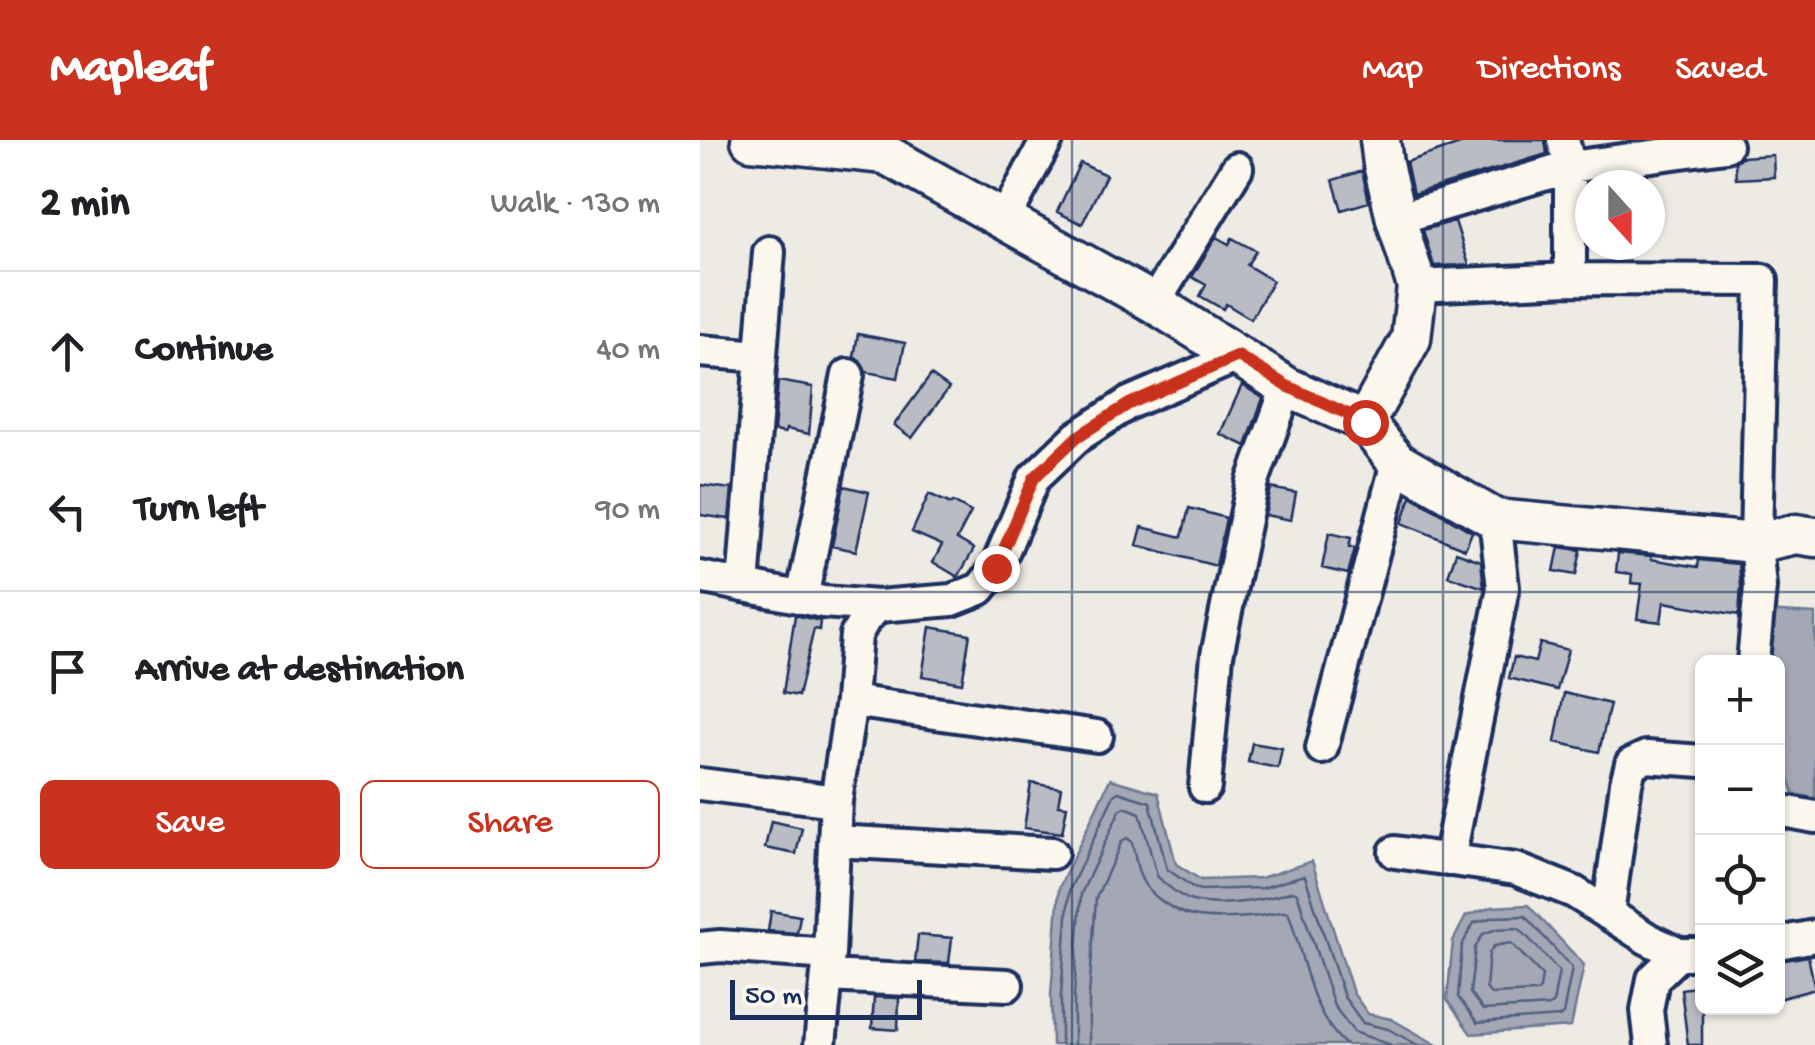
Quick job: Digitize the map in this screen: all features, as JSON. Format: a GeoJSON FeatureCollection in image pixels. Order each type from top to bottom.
{"type":"FeatureCollection","features":[{"type":"Feature","properties":{"kind":"street"},"geometry":{"type":"LineString","coordinates":[[752,140],[885,154],[1154,303],[1287,386],[1365,422],[1397,462],[1495,520],[1756,543],[1796,534],[1815,536]]}},
{"type":"Feature","properties":{"kind":"street"},"geometry":{"type":"LineString","coordinates":[[1004,220],[1046,140]]}},
{"type":"Feature","properties":{"kind":"street"},"geometry":{"type":"LineString","coordinates":[[1365,422],[1411,339],[1416,286],[1382,164],[1380,140]]}},
{"type":"Feature","properties":{"kind":"street"},"geometry":{"type":"LineString","coordinates":[[1396,219],[1566,153],[1726,146]]}},
{"type":"Feature","properties":{"kind":"street"},"geometry":{"type":"LineString","coordinates":[[1566,153],[1570,279]]}},
{"type":"Feature","properties":{"kind":"street"},"geometry":{"type":"LineString","coordinates":[[1154,303],[1236,168]]}},
{"type":"Feature","properties":{"kind":"street"},"geometry":{"type":"LineString","coordinates":[[743,586],[768,252]]}},
{"type":"Feature","properties":{"kind":"street"},"geometry":{"type":"LineString","coordinates":[[1416,286],[1570,279],[1762,280],[1756,543],[1760,587],[1754,655]]}},
{"type":"Feature","properties":{"kind":"street"},"geometry":{"type":"LineString","coordinates":[[700,352],[760,356]]}},
{"type":"Feature","properties":{"kind":"street"},"geometry":{"type":"LineString","coordinates":[[700,577],[823,602],[878,606],[952,600],[980,589],[996,568],[1034,478],[1077,437],[1129,404],[1238,356]]}},
{"type":"Feature","properties":{"kind":"street"},"geometry":{"type":"LineString","coordinates":[[802,598],[848,376]]}},
{"type":"Feature","properties":{"kind":"street"},"geometry":{"type":"LineString","coordinates":[[1205,787],[1218,656],[1254,481],[1287,386]]}},
{"type":"Feature","properties":{"kind":"street"},"geometry":{"type":"LineString","coordinates":[[1322,748],[1397,462]]}},
{"type":"Feature","properties":{"kind":"street"},"geometry":{"type":"LineString","coordinates":[[1449,860],[1503,588],[1495,520]]}},
{"type":"Feature","properties":{"kind":"street"},"geometry":{"type":"LineString","coordinates":[[820,1045],[836,801],[856,635],[878,606]]}},
{"type":"Feature","properties":{"kind":"street"},"geometry":{"type":"LineString","coordinates":[[851,701],[1097,736]]}},
{"type":"Feature","properties":{"kind":"street"},"geometry":{"type":"LineString","coordinates":[[1608,914],[1631,764],[1646,756],[1695,760]]}},
{"type":"Feature","properties":{"kind":"street"},"geometry":{"type":"LineString","coordinates":[[700,784],[836,801]]}},
{"type":"Feature","properties":{"kind":"street"},"geometry":{"type":"LineString","coordinates":[[1785,812],[1815,818]]}},
{"type":"Feature","properties":{"kind":"street"},"geometry":{"type":"LineString","coordinates":[[834,841],[1052,853]]}},
{"type":"Feature","properties":{"kind":"street"},"geometry":{"type":"LineString","coordinates":[[1395,852],[1516,869],[1574,892],[1648,939],[1691,954]]}},
{"type":"Feature","properties":{"kind":"street"},"geometry":{"type":"LineString","coordinates":[[1785,942],[1815,936]]}},
{"type":"Feature","properties":{"kind":"street"},"geometry":{"type":"LineString","coordinates":[[700,948],[731,947],[828,965],[1007,985]]}},
{"type":"Feature","properties":{"kind":"street"},"geometry":{"type":"LineString","coordinates":[[1651,1045],[1647,1010],[1653,979],[1691,954]]}},
{"type":"Feature","properties":{"kind":"water"},"geometry":{"type":"Polygon","coordinates":[[[1761,611],[1815,614],[1815,798],[1794,794],[1785,766],[1785,655],[1757,655],[1761,611]]]}},
{"type":"Feature","properties":{"kind":"water"},"geometry":{"type":"Polygon","coordinates":[[[1110,779],[1158,793],[1176,864],[1201,880],[1261,878],[1312,861],[1353,993],[1368,1014],[1391,1019],[1437,1045],[1052,1045],[1051,995],[1059,888],[1110,779]]]}},
{"type":"Feature","properties":{"kind":"water"},"geometry":{"type":"Polygon","coordinates":[[[1528,905],[1584,965],[1571,1027],[1471,1034],[1447,1000],[1453,941],[1466,916],[1492,907],[1528,905]]]}},
{"type":"Feature","properties":{"kind":"building"},"geometry":{"type":"Polygon","coordinates":[[[1472,140],[1545,140],[1547,154],[1413,194],[1406,162],[1472,140]]]}},
{"type":"Feature","properties":{"kind":"building"},"geometry":{"type":"Polygon","coordinates":[[[1773,155],[1774,177],[1736,179],[1735,162],[1741,157],[1773,155]]]}},
{"type":"Feature","properties":{"kind":"building"},"geometry":{"type":"Polygon","coordinates":[[[1080,163],[1106,175],[1082,224],[1057,212],[1080,163]]]}},
{"type":"Feature","properties":{"kind":"building"},"geometry":{"type":"Polygon","coordinates":[[[1362,171],[1369,202],[1342,210],[1333,180],[1362,171]]]}},
{"type":"Feature","properties":{"kind":"building"},"geometry":{"type":"Polygon","coordinates":[[[1455,221],[1469,265],[1434,266],[1423,230],[1455,221]]]}},
{"type":"Feature","properties":{"kind":"building"},"geometry":{"type":"Polygon","coordinates":[[[1216,237],[1229,244],[1232,238],[1256,251],[1247,265],[1273,281],[1251,319],[1226,304],[1223,309],[1200,296],[1206,285],[1192,277],[1216,237]]]}},
{"type":"Feature","properties":{"kind":"building"},"geometry":{"type":"Polygon","coordinates":[[[858,334],[905,343],[898,378],[866,372],[854,357],[858,334]]]}},
{"type":"Feature","properties":{"kind":"building"},"geometry":{"type":"Polygon","coordinates":[[[931,375],[949,388],[912,438],[894,425],[931,375]]]}},
{"type":"Feature","properties":{"kind":"building"},"geometry":{"type":"Polygon","coordinates":[[[778,381],[813,387],[809,434],[786,429],[785,433],[774,431],[778,381]]]}},
{"type":"Feature","properties":{"kind":"building"},"geometry":{"type":"Polygon","coordinates":[[[1242,385],[1263,398],[1246,446],[1220,434],[1242,385]]]}},
{"type":"Feature","properties":{"kind":"building"},"geometry":{"type":"Polygon","coordinates":[[[700,485],[732,489],[729,519],[700,515],[700,485]]]}},
{"type":"Feature","properties":{"kind":"building"},"geometry":{"type":"Polygon","coordinates":[[[844,486],[869,492],[856,551],[832,546],[844,486]]]}},
{"type":"Feature","properties":{"kind":"building"},"geometry":{"type":"Polygon","coordinates":[[[1271,488],[1296,493],[1291,520],[1265,515],[1271,488]]]}},
{"type":"Feature","properties":{"kind":"building"},"geometry":{"type":"Polygon","coordinates":[[[929,494],[971,512],[957,539],[974,549],[958,577],[933,562],[942,545],[912,532],[929,494]]]}},
{"type":"Feature","properties":{"kind":"building"},"geometry":{"type":"Polygon","coordinates":[[[1411,496],[1472,532],[1465,549],[1402,523],[1411,496]]]}},
{"type":"Feature","properties":{"kind":"building"},"geometry":{"type":"Polygon","coordinates":[[[1189,508],[1226,518],[1216,566],[1137,545],[1142,527],[1182,537],[1189,508]]]}},
{"type":"Feature","properties":{"kind":"building"},"geometry":{"type":"Polygon","coordinates":[[[1329,533],[1351,538],[1349,547],[1355,548],[1348,574],[1322,568],[1329,533]]]}},
{"type":"Feature","properties":{"kind":"building"},"geometry":{"type":"Polygon","coordinates":[[[1559,547],[1581,550],[1576,575],[1554,571],[1559,547]]]}},
{"type":"Feature","properties":{"kind":"building"},"geometry":{"type":"Polygon","coordinates":[[[1456,552],[1481,561],[1484,588],[1448,576],[1456,552]]]}},
{"type":"Feature","properties":{"kind":"building"},"geometry":{"type":"Polygon","coordinates":[[[1618,553],[1698,567],[1699,560],[1739,564],[1739,615],[1664,602],[1661,622],[1637,619],[1642,584],[1631,583],[1632,574],[1616,572],[1618,553]]]}},
{"type":"Feature","properties":{"kind":"building"},"geometry":{"type":"Polygon","coordinates":[[[795,615],[820,621],[819,630],[814,629],[798,696],[783,693],[795,615]]]}},
{"type":"Feature","properties":{"kind":"building"},"geometry":{"type":"Polygon","coordinates":[[[930,627],[970,634],[962,683],[922,676],[930,627]]]}},
{"type":"Feature","properties":{"kind":"building"},"geometry":{"type":"Polygon","coordinates":[[[1540,643],[1568,650],[1557,690],[1509,678],[1514,657],[1535,662],[1540,643]]]}},
{"type":"Feature","properties":{"kind":"building"},"geometry":{"type":"Polygon","coordinates":[[[1564,693],[1610,704],[1599,752],[1555,742],[1564,693]]]}},
{"type":"Feature","properties":{"kind":"building"},"geometry":{"type":"Polygon","coordinates":[[[1252,743],[1282,748],[1278,768],[1248,762],[1252,743]]]}},
{"type":"Feature","properties":{"kind":"building"},"geometry":{"type":"Polygon","coordinates":[[[1031,783],[1061,788],[1058,805],[1067,806],[1062,833],[1024,828],[1031,783]]]}},
{"type":"Feature","properties":{"kind":"building"},"geometry":{"type":"Polygon","coordinates":[[[771,821],[802,828],[796,854],[765,848],[771,821]]]}},
{"type":"Feature","properties":{"kind":"building"},"geometry":{"type":"Polygon","coordinates":[[[771,911],[800,916],[797,933],[768,931],[771,911]]]}},
{"type":"Feature","properties":{"kind":"building"},"geometry":{"type":"Polygon","coordinates":[[[918,935],[952,938],[949,963],[915,962],[918,935]]]}},
{"type":"Feature","properties":{"kind":"building"},"geometry":{"type":"Polygon","coordinates":[[[1808,956],[1815,989],[1785,997],[1785,960],[1808,956]]]}},
{"type":"Feature","properties":{"kind":"building"},"geometry":{"type":"Polygon","coordinates":[[[1695,987],[1695,1015],[1702,1015],[1702,1045],[1688,1045],[1681,989],[1695,987]]]}},
{"type":"Feature","properties":{"kind":"building"},"geometry":{"type":"Polygon","coordinates":[[[874,997],[899,998],[898,1030],[872,1028],[874,997]]]}},
{"type":"Feature","properties":{"kind":"route"},"geometry":{"type":"LineString","coordinates":[[996,568],[1034,478],[1077,437],[1129,404],[1238,356],[1287,386],[1365,422]]}}]}
